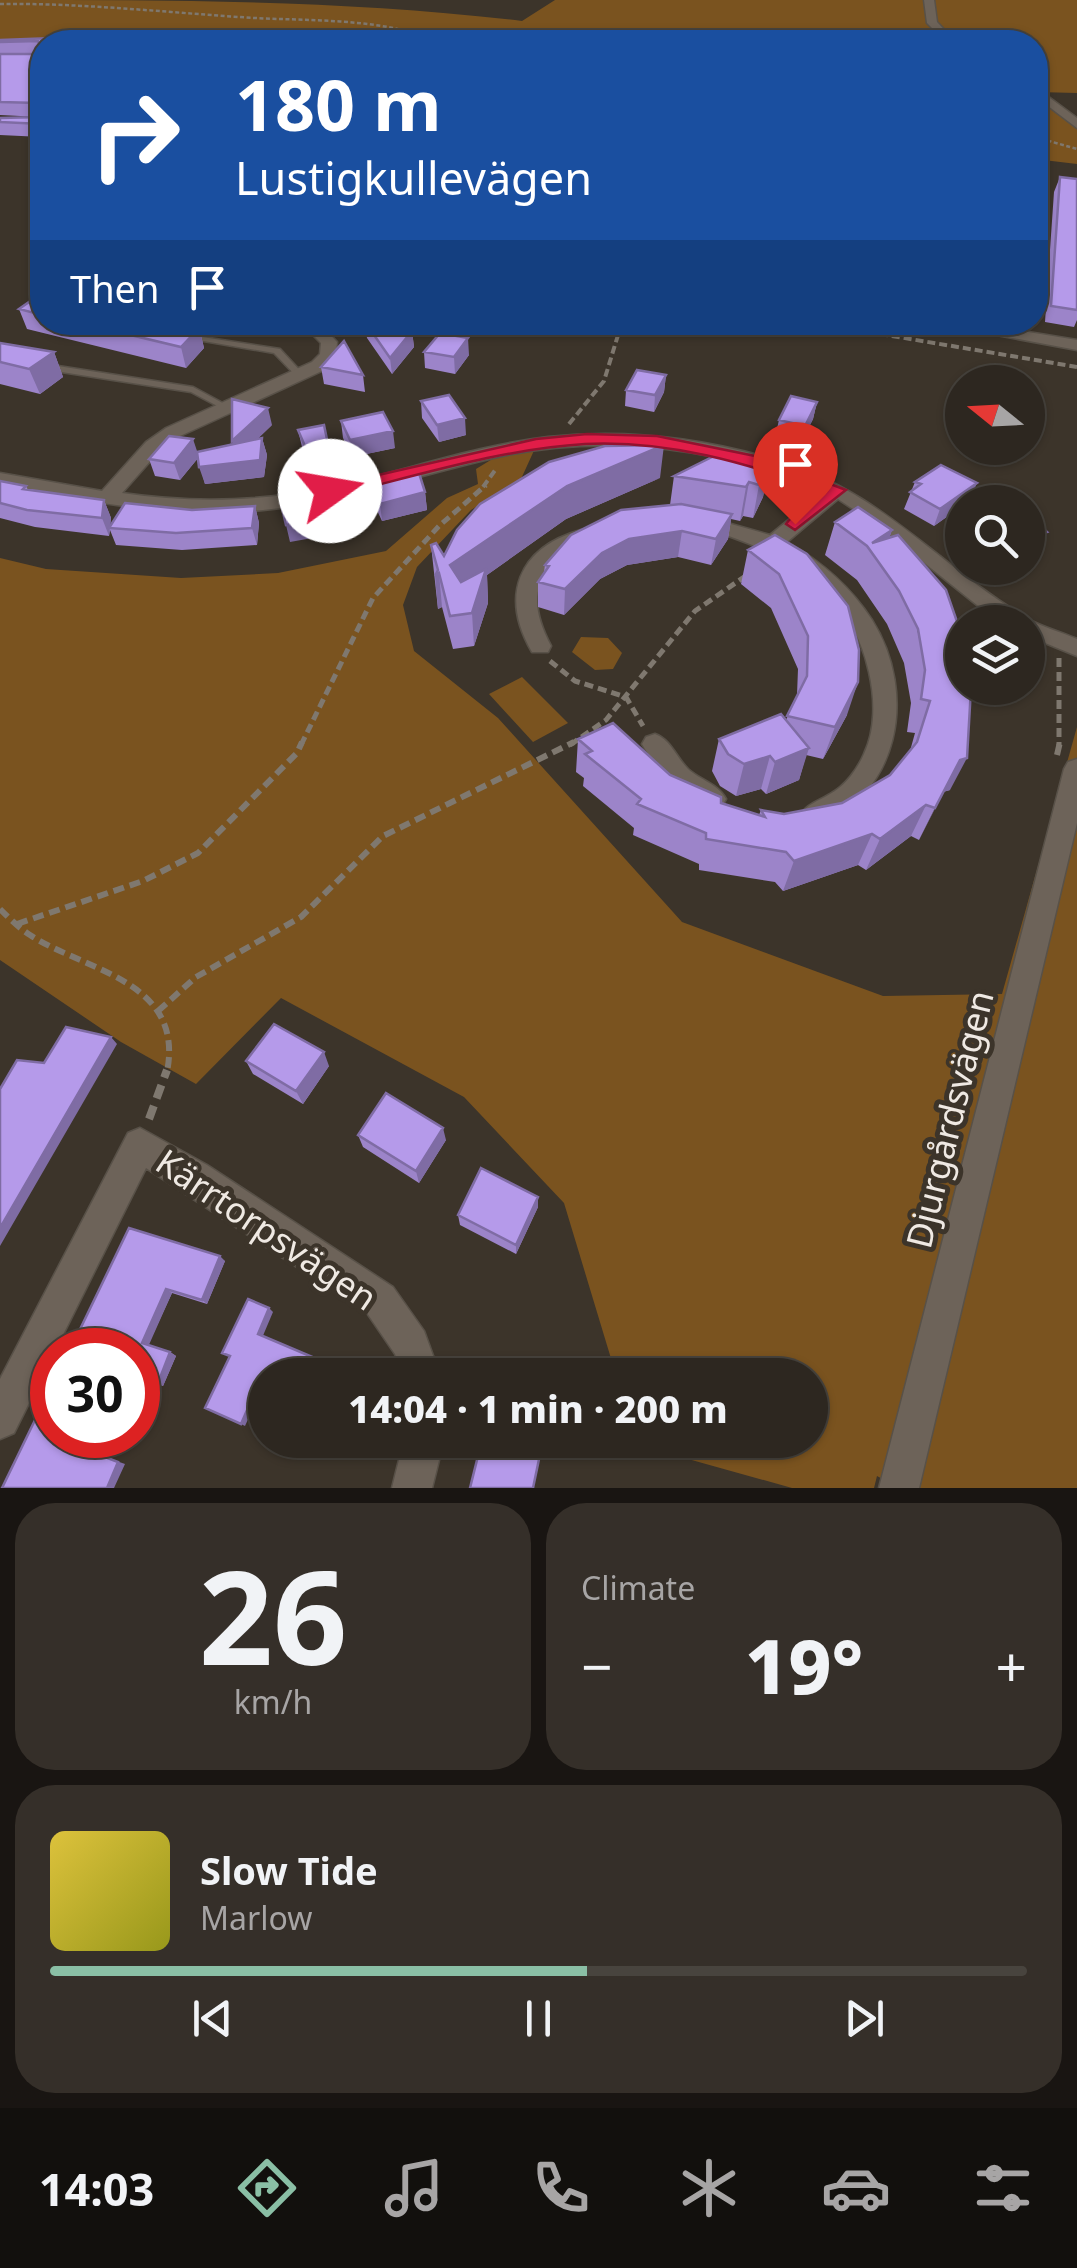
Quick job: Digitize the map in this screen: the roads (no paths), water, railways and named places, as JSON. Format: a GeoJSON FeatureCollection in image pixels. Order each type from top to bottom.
{"type":"FeatureCollection","features":[{"type":"Feature","properties":{"kind":"street"},"geometry":{"type":"LineString","coordinates":[[929,0],[932,23],[939,30]]}},
{"type":"Feature","properties":{"kind":"street"},"geometry":{"type":"LineString","coordinates":[[1048,101],[1077,124]]}},
{"type":"Feature","properties":{"kind":"street"},"geometry":{"type":"LineString","coordinates":[[106,499],[162,439],[301,376],[325,359],[329,342],[322,335]]}},
{"type":"Feature","properties":{"kind":"street"},"geometry":{"type":"LineString","coordinates":[[1031,335],[1077,345]]}},
{"type":"Feature","properties":{"kind":"street"},"geometry":{"type":"LineString","coordinates":[[0,479],[106,499],[169,506],[264,504],[558,441],[622,439],[692,446],[794,471],[837,490],[898,527],[968,590],[992,605]]}},
{"type":"Feature","properties":{"kind":"street"},"geometry":{"type":"LineString","coordinates":[[782,547],[837,490]]}},
{"type":"Feature","properties":{"kind":"street"},"geometry":{"type":"LineString","coordinates":[[676,519],[724,526],[782,547],[846,599],[872,642],[886,700],[886,728],[879,755],[858,789],[816,816],[786,822]]}},
{"type":"Feature","properties":{"kind":"street"},"geometry":{"type":"LineString","coordinates":[[540,646],[522,612],[532,577],[556,552],[606,527]]}},
{"type":"Feature","properties":{"kind":"street"},"geometry":{"type":"LineString","coordinates":[[1045,634],[1077,648]]}},
{"type":"Feature","properties":{"kind":"street"},"geometry":{"type":"LineString","coordinates":[[655,744],[680,777],[728,808]]}},
{"type":"Feature","properties":{"kind":"street","name":"Djurgårdsvägen"},"geometry":{"type":"LineString","coordinates":[[900,1488],[1077,769]]}},
{"type":"Feature","properties":{"kind":"street","name":"Kärrtorpsvägen"},"geometry":{"type":"LineString","coordinates":[[0,1419],[140,1145],[380,1300],[398,1320],[416,1358]]}},
{"type":"Feature","properties":{"kind":"street"},"geometry":{"type":"LineString","coordinates":[[412,1488],[420,1458]]}},
{"type":"Feature","properties":{"kind":"lane"},"geometry":{"type":"LineString","coordinates":[[176,335],[277,350],[301,376]]}},
{"type":"Feature","properties":{"kind":"lane"},"geometry":{"type":"LineString","coordinates":[[37,365],[193,390],[226,407]]}}]}
